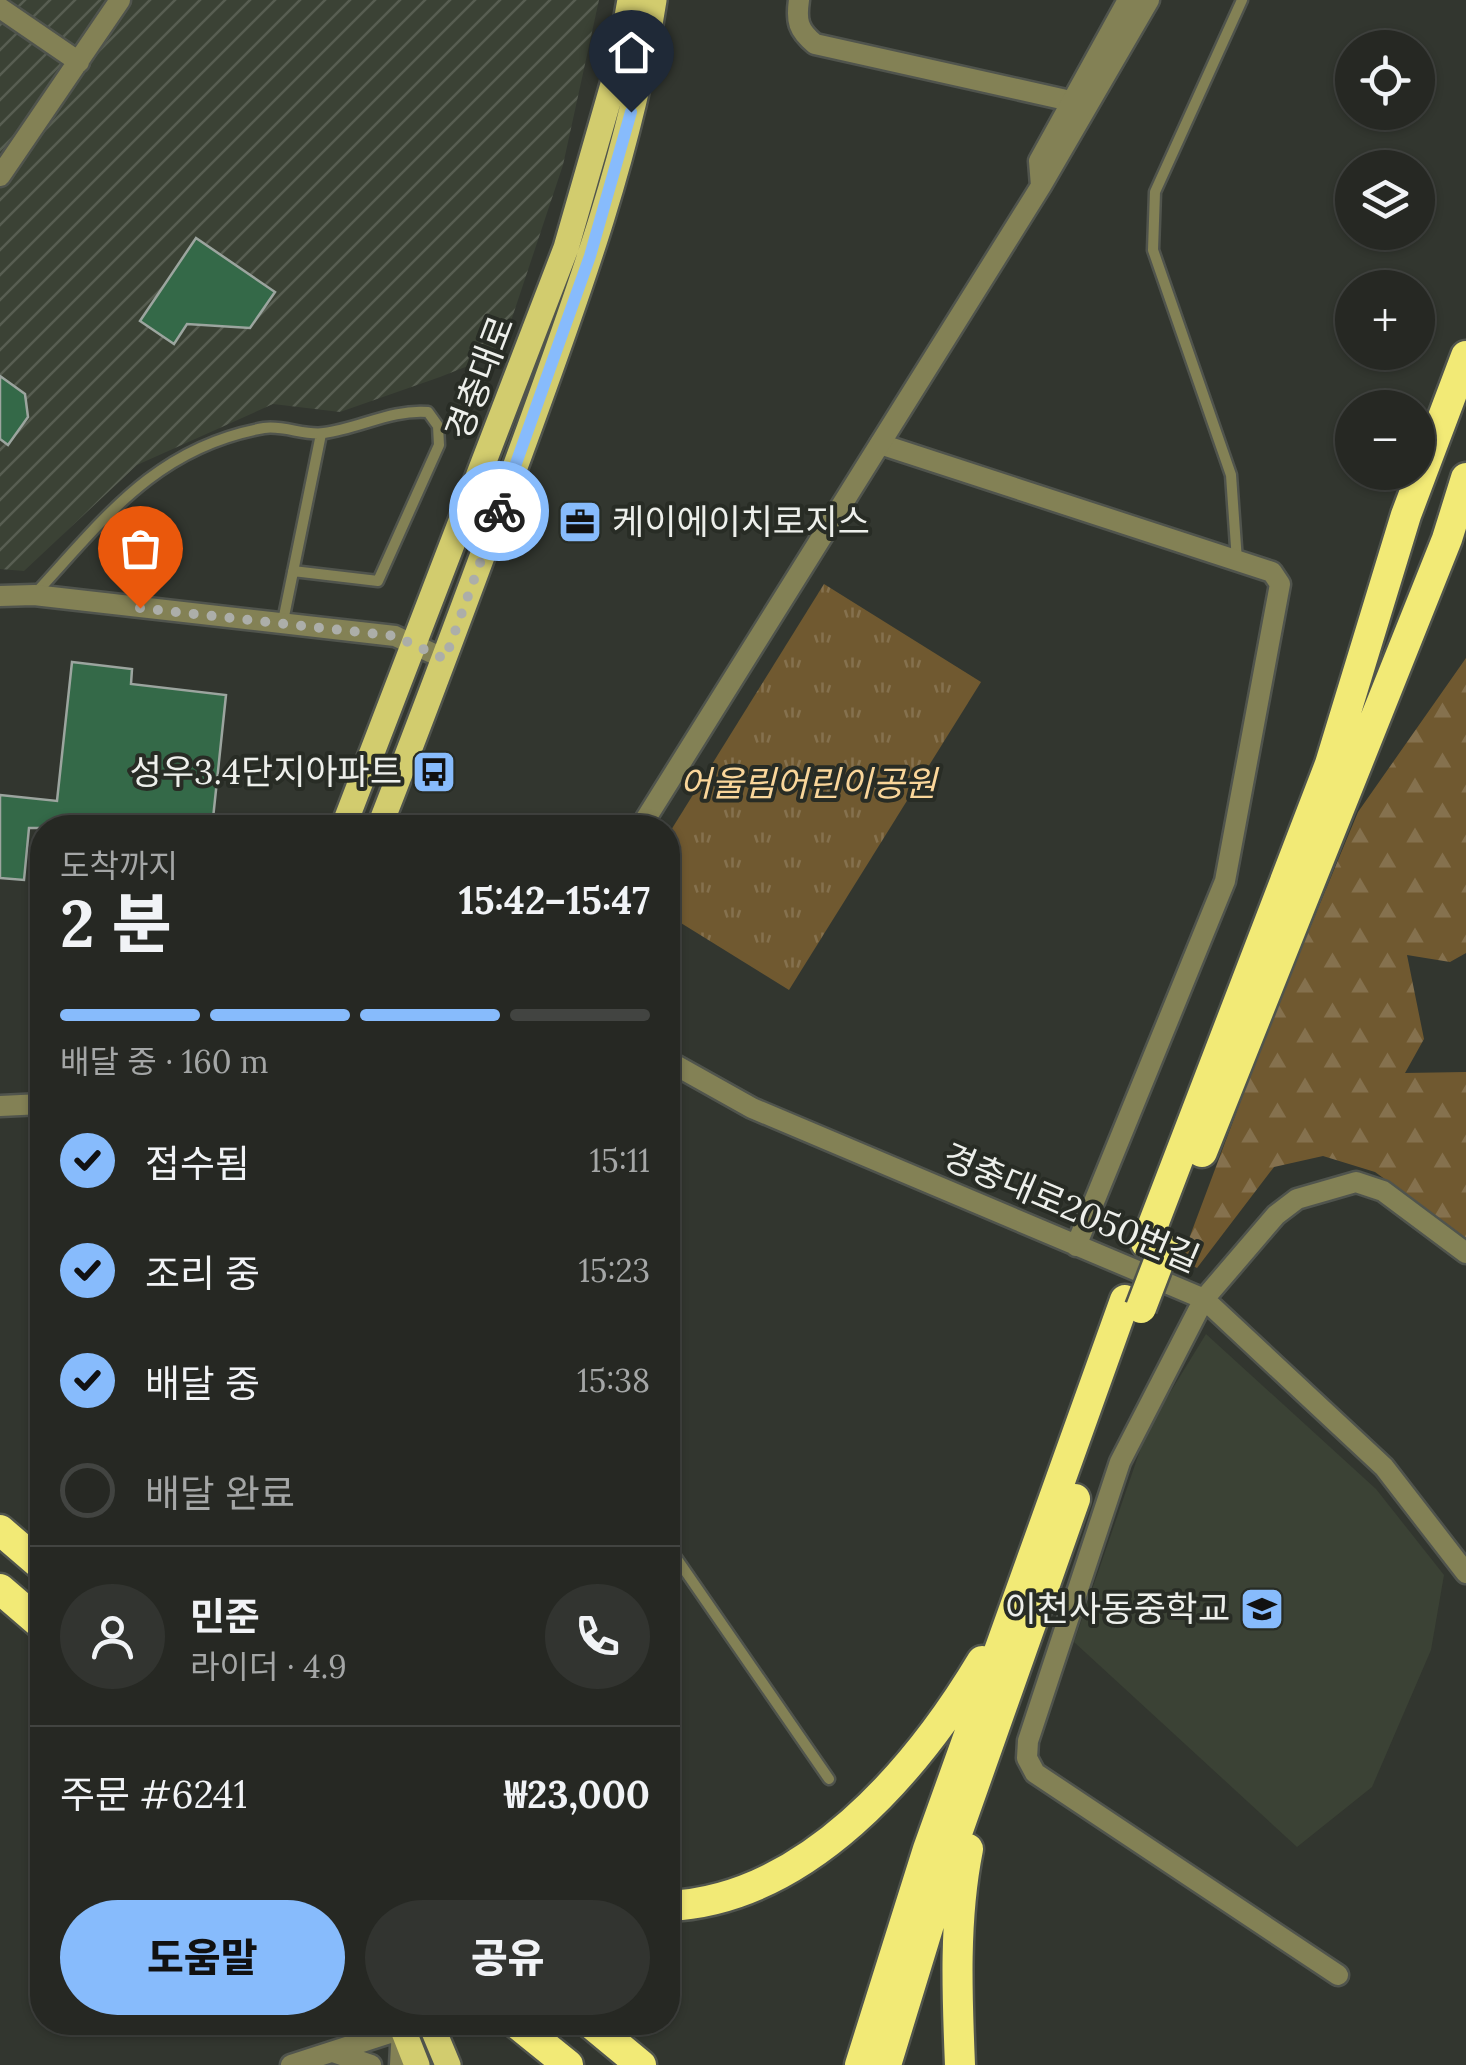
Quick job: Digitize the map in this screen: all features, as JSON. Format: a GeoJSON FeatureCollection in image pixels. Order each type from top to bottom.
{"type":"FeatureCollection","features":[{"type":"Feature","properties":{"kind":"highway"},"geometry":{"type":"LineString","coordinates":[[860,2065],[886,1973],[1018,1598],[1133,1304],[1330,764],[1406,515],[1466,356]]}},
{"type":"Feature","properties":{"kind":"highway"},"geometry":{"type":"LineString","coordinates":[[1155,1245],[1448,539],[1466,478]]}},
{"type":"Feature","properties":{"kind":"highway"},"geometry":{"type":"LineString","coordinates":[[886,2065],[921,1941],[1000,1717],[1133,1304]]}},
{"type":"Feature","properties":{"kind":"highway"},"geometry":{"type":"LineString","coordinates":[[0,1530],[30,1556]]}},
{"type":"Feature","properties":{"kind":"highway"},"geometry":{"type":"LineString","coordinates":[[0,1589],[30,1615]]}},
{"type":"Feature","properties":{"kind":"highway"},"geometry":{"type":"LineString","coordinates":[[680,1904],[738,1892],[783,1872],[876,1800],[952,1710],[1018,1598]]}},
{"type":"Feature","properties":{"kind":"highway"},"geometry":{"type":"LineString","coordinates":[[960,2065],[957,1996],[962,1880],[1000,1717]]}},
{"type":"Feature","properties":{"kind":"highway"},"geometry":{"type":"LineString","coordinates":[[531,2035],[568,2065]]}},
{"type":"Feature","properties":{"kind":"highway"},"geometry":{"type":"LineString","coordinates":[[605,2035],[641,2065]]}},
{"type":"Feature","properties":{"kind":"main road","name":"경충대로"},"geometry":{"type":"LineString","coordinates":[[348,815],[566,248],[618,67],[630,0]]}},
{"type":"Feature","properties":{"kind":"main road","name":"경충대로"},"geometry":{"type":"LineString","coordinates":[[384,815],[445,659],[590,256],[641,75],[654,0]]}},
{"type":"Feature","properties":{"kind":"main road"},"geometry":{"type":"LineString","coordinates":[[393,2035],[417,2065]]}},
{"type":"Feature","properties":{"kind":"main road"},"geometry":{"type":"LineString","coordinates":[[435,2035],[448,2065]]}},
{"type":"Feature","properties":{"kind":"street"},"geometry":{"type":"LineString","coordinates":[[0,176],[120,0]]}},
{"type":"Feature","properties":{"kind":"street"},"geometry":{"type":"LineString","coordinates":[[799,0],[796,19],[802,32],[816,44],[1075,102]]}},
{"type":"Feature","properties":{"kind":"street"},"geometry":{"type":"LineString","coordinates":[[1041,186],[1040,161],[1128,0]]}},
{"type":"Feature","properties":{"kind":"street"},"geometry":{"type":"LineString","coordinates":[[648,815],[1041,186],[1149,0]]}},
{"type":"Feature","properties":{"kind":"street"},"geometry":{"type":"LineString","coordinates":[[0,8],[79,62]]}},
{"type":"Feature","properties":{"kind":"street"},"geometry":{"type":"LineString","coordinates":[[880,444],[1238,560],[1272,572],[1280,584],[1256,697],[1236,834],[1219,897],[1076,1246]]}},
{"type":"Feature","properties":{"kind":"street"},"geometry":{"type":"LineString","coordinates":[[0,596],[34,595],[395,636],[445,659]]}},
{"type":"Feature","properties":{"kind":"street","name":"경충대로2050번길"},"geometry":{"type":"LineString","coordinates":[[680,1068],[752,1108],[1204,1299],[1276,1214],[1296,1199],[1356,1182],[1382,1191],[1466,1254]]}},
{"type":"Feature","properties":{"kind":"street"},"geometry":{"type":"LineString","coordinates":[[0,1106],[30,1105]]}},
{"type":"Feature","properties":{"kind":"street"},"geometry":{"type":"LineString","coordinates":[[1338,1975],[1046,1781],[1027,1758],[1028,1741],[1120,1462],[1204,1299],[1384,1467],[1466,1573]]}},
{"type":"Feature","properties":{"kind":"street"},"geometry":{"type":"LineString","coordinates":[[291,2065],[371,2035]]}},
{"type":"Feature","properties":{"kind":"street"},"geometry":{"type":"LineString","coordinates":[[390,2035],[400,2065]]}},
{"type":"Feature","properties":{"kind":"street"},"geometry":{"type":"LineString","coordinates":[[331,2052],[371,2065]]}},
{"type":"Feature","properties":{"kind":"lane"},"geometry":{"type":"LineString","coordinates":[[1238,560],[1230,475],[1153,250],[1151,219],[1156,192],[1242,0]]}},
{"type":"Feature","properties":{"kind":"lane"},"geometry":{"type":"LineString","coordinates":[[34,595],[136,484],[168,463],[268,428],[321,434],[409,410],[428,412],[438,426],[439,445],[378,581],[293,571]]}},
{"type":"Feature","properties":{"kind":"lane"},"geometry":{"type":"LineString","coordinates":[[282,626],[321,434]]}},
{"type":"Feature","properties":{"kind":"lane"},"geometry":{"type":"LineString","coordinates":[[680,1563],[829,1779]]}},
{"type":"Feature","properties":{"kind":"shaded area"},"geometry":{"type":"Polygon","coordinates":[[[0,0],[599,0],[563,165],[508,330],[483,360],[440,377],[340,412],[273,404],[137,465],[24,571],[0,569],[0,0]]]}},
{"type":"Feature","properties":{"kind":"shaded area","name":"이천사동중학교"},"geometry":{"type":"Polygon","coordinates":[[[1206,1334],[1376,1489],[1444,1575],[1431,1650],[1372,1787],[1297,1847],[1074,1642],[1147,1430],[1206,1334]]]}},
{"type":"Feature","properties":{"kind":"green space","name":"어울림어린이공원"},"geometry":{"type":"Polygon","coordinates":[[[824,584],[981,682],[789,990],[680,922],[680,816],[824,584]]]}},
{"type":"Feature","properties":{"kind":"green space"},"geometry":{"type":"Polygon","coordinates":[[[1466,658],[1466,953],[1450,962],[1407,955],[1424,1039],[1405,1073],[1466,1072],[1466,1238],[1375,1172],[1323,1156],[1274,1167],[1197,1268],[1181,1260],[1265,1036],[1358,812],[1466,658]]]}},
{"type":"Feature","properties":{"kind":"building"},"geometry":{"type":"Polygon","coordinates":[[[196,238],[275,292],[250,328],[187,324],[174,344],[140,321],[196,238]]]}},
{"type":"Feature","properties":{"kind":"building"},"geometry":{"type":"Polygon","coordinates":[[[0,376],[25,394],[28,417],[8,445],[0,439],[0,376]]]}},
{"type":"Feature","properties":{"kind":"building"},"geometry":{"type":"Polygon","coordinates":[[[72,662],[132,669],[131,684],[226,695],[213,815],[30,815],[24,880],[0,878],[0,795],[57,801],[72,662]]]}},
{"type":"Feature","properties":{"kind":"way so far"},"geometry":{"type":"LineString","coordinates":[[140,608],[395,636],[445,659],[499,511]]}},
{"type":"Feature","properties":{"kind":"place","name":"케이에이치로지스"},"geometry":{"type":"Point","coordinates":[580,522]}},
{"type":"Feature","properties":{"kind":"place","name":"성우3.4단지아파트"},"geometry":{"type":"Point","coordinates":[434,772]}},
{"type":"Feature","properties":{"kind":"place","name":"이천사동중학교"},"geometry":{"type":"Point","coordinates":[1262,1609]}},
{"type":"Feature","properties":{"kind":"route"},"geometry":{"type":"LineString","coordinates":[[499,511],[590,256],[631,112]]}}]}
